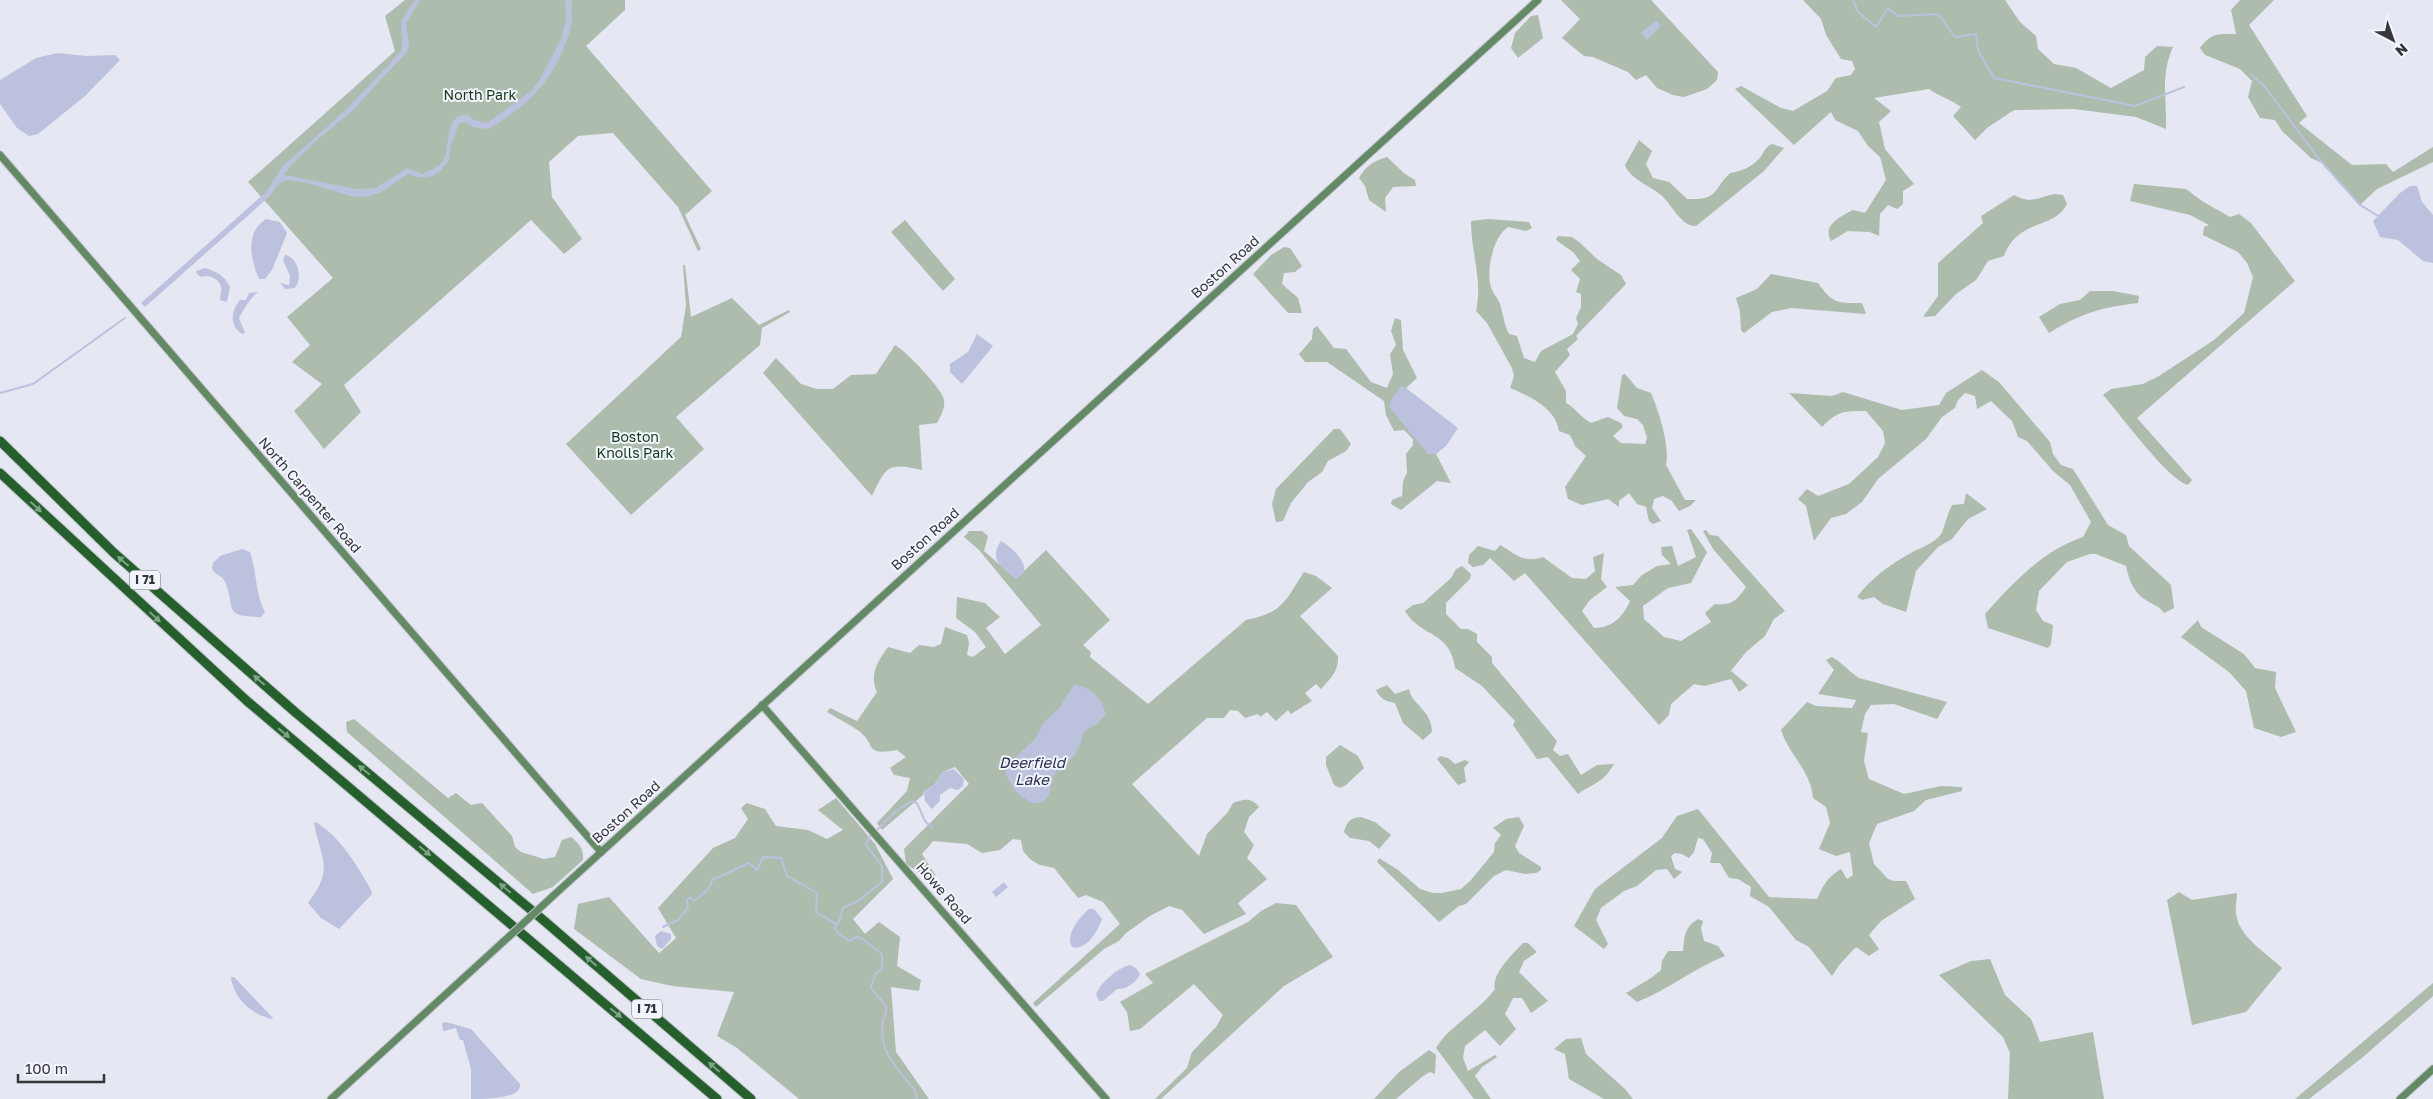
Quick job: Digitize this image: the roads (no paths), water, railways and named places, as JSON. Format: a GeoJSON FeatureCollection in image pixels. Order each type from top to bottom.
{"type":"FeatureCollection","features":[{"type":"Feature","properties":{"kind":"highway","name":"I 71"},"geometry":{"type":"LineString","coordinates":[[0,441],[143,579],[295,712],[550,925],[751,1099]]}},
{"type":"Feature","properties":{"kind":"highway","name":"I 71"},"geometry":{"type":"LineString","coordinates":[[0,474],[247,701],[717,1099]]}},
{"type":"Feature","properties":{"kind":"street","name":"Boston Road"},"geometry":{"type":"LineString","coordinates":[[331,1099],[600,852],[1538,0]]}},
{"type":"Feature","properties":{"kind":"street","name":"North Carpenter Road"},"geometry":{"type":"LineString","coordinates":[[0,155],[600,852]]}},
{"type":"Feature","properties":{"kind":"street","name":"Howe Road"},"geometry":{"type":"LineString","coordinates":[[762,705],[1106,1099]]}},
{"type":"Feature","properties":{"kind":"street"},"geometry":{"type":"LineString","coordinates":[[2400,1099],[2433,1069]]}},
{"type":"Feature","properties":{"kind":"water"},"geometry":{"type":"Polygon","coordinates":[[[415,0],[420,0],[406,23],[409,47],[406,53],[351,112],[319,138],[291,165],[284,175],[356,189],[376,188],[407,168],[422,174],[430,170],[443,161],[451,125],[455,119],[468,115],[474,120],[487,123],[531,91],[539,81],[561,39],[566,19],[565,0],[572,0],[571,27],[557,63],[540,89],[517,110],[488,129],[473,127],[465,122],[459,123],[451,146],[449,160],[436,174],[421,177],[408,174],[374,195],[359,197],[296,181],[280,183],[270,196],[145,307],[141,303],[266,192],[283,166],[348,108],[402,50],[401,21],[415,0]]]}},
{"type":"Feature","properties":{"kind":"water"},"geometry":{"type":"Polygon","coordinates":[[[1656,20],[1661,26],[1647,40],[1641,33],[1656,20]]]}},
{"type":"Feature","properties":{"kind":"water"},"geometry":{"type":"Polygon","coordinates":[[[58,53],[86,56],[115,55],[120,60],[85,96],[38,134],[29,136],[17,128],[0,104],[0,80],[36,58],[58,53]]]}},
{"type":"Feature","properties":{"kind":"water"},"geometry":{"type":"Polygon","coordinates":[[[2410,186],[2417,186],[2422,202],[2433,215],[2433,263],[2423,261],[2398,240],[2380,237],[2373,221],[2400,193],[2410,186]]]}},
{"type":"Feature","properties":{"kind":"water"},"geometry":{"type":"Polygon","coordinates":[[[266,219],[280,222],[287,233],[272,270],[265,279],[259,279],[251,247],[254,232],[266,219]]]}},
{"type":"Feature","properties":{"kind":"water"},"geometry":{"type":"Polygon","coordinates":[[[285,255],[293,260],[298,268],[299,279],[295,288],[285,289],[280,283],[289,285],[290,276],[283,260],[285,255]]]}},
{"type":"Feature","properties":{"kind":"water"},"geometry":{"type":"Polygon","coordinates":[[[205,268],[220,274],[228,283],[230,287],[227,302],[220,300],[221,289],[218,281],[207,276],[201,277],[197,274],[196,271],[205,268]]]}},
{"type":"Feature","properties":{"kind":"water"},"geometry":{"type":"Polygon","coordinates":[[[258,292],[249,301],[239,318],[245,333],[242,334],[233,322],[233,313],[240,300],[246,300],[249,293],[258,292]]]}},
{"type":"Feature","properties":{"kind":"water"},"geometry":{"type":"Polygon","coordinates":[[[977,334],[993,346],[962,384],[950,372],[950,364],[968,352],[977,334]]]}},
{"type":"Feature","properties":{"kind":"water"},"geometry":{"type":"Polygon","coordinates":[[[1400,387],[1406,388],[1458,428],[1446,446],[1436,454],[1428,454],[1389,407],[1390,402],[1400,387]]]}},
{"type":"Feature","properties":{"kind":"water"},"geometry":{"type":"Polygon","coordinates":[[[1001,541],[1013,550],[1023,563],[1024,573],[1016,579],[998,563],[996,558],[997,547],[1001,541]]]}},
{"type":"Feature","properties":{"kind":"water"},"geometry":{"type":"Polygon","coordinates":[[[242,549],[250,552],[259,597],[265,612],[261,617],[235,613],[232,610],[224,580],[212,569],[213,563],[220,556],[242,549]]]}},
{"type":"Feature","properties":{"kind":"water","name":"Deerfield Lake"},"geometry":{"type":"Polygon","coordinates":[[[1074,685],[1091,690],[1098,698],[1106,714],[1097,724],[1084,731],[1080,746],[1075,754],[1069,762],[1055,773],[1049,793],[1044,801],[1031,803],[1016,792],[1006,775],[1007,765],[1035,739],[1044,722],[1059,708],[1074,685]]]}},
{"type":"Feature","properties":{"kind":"water"},"geometry":{"type":"Polygon","coordinates":[[[954,769],[964,779],[963,786],[958,790],[950,788],[940,795],[940,801],[932,809],[925,801],[924,791],[934,785],[943,772],[954,769]]]}},
{"type":"Feature","properties":{"kind":"water"},"geometry":{"type":"Polygon","coordinates":[[[316,822],[325,828],[348,853],[372,894],[339,929],[321,918],[308,903],[316,891],[324,872],[324,864],[314,823],[316,822]]]}},
{"type":"Feature","properties":{"kind":"water"},"geometry":{"type":"Polygon","coordinates":[[[1004,882],[1008,887],[996,897],[992,892],[1004,882]]]}},
{"type":"Feature","properties":{"kind":"water"},"geometry":{"type":"Polygon","coordinates":[[[1089,909],[1094,909],[1102,919],[1100,924],[1095,934],[1087,943],[1082,946],[1072,947],[1070,937],[1074,926],[1089,909]]]}},
{"type":"Feature","properties":{"kind":"water"},"geometry":{"type":"Polygon","coordinates":[[[661,931],[671,934],[671,939],[662,949],[657,946],[655,936],[661,931]]]}},
{"type":"Feature","properties":{"kind":"water"},"geometry":{"type":"Polygon","coordinates":[[[1130,965],[1136,968],[1140,974],[1136,980],[1127,987],[1117,989],[1103,1001],[1099,1001],[1096,994],[1102,985],[1115,972],[1130,965]]]}},
{"type":"Feature","properties":{"kind":"water"},"geometry":{"type":"Polygon","coordinates":[[[231,977],[234,977],[272,1019],[257,1014],[245,1004],[235,992],[231,977]]]}},
{"type":"Feature","properties":{"kind":"water"},"geometry":{"type":"Polygon","coordinates":[[[446,1022],[471,1029],[520,1084],[519,1089],[515,1093],[502,1097],[471,1099],[471,1069],[463,1040],[460,1040],[456,1028],[443,1031],[442,1023],[446,1022]]]}},
{"type":"Feature","properties":{"kind":"waterway"},"geometry":{"type":"LineString","coordinates":[[1853,0],[1858,12],[1876,27],[1888,8],[1898,16],[1938,14],[1955,37],[1976,34],[1978,50],[1994,78],[2135,106],[2184,87]]}},
{"type":"Feature","properties":{"kind":"waterway"},"geometry":{"type":"LineString","coordinates":[[2252,75],[2265,87],[2319,159],[2360,205],[2380,217]]}},
{"type":"Feature","properties":{"kind":"waterway"},"geometry":{"type":"LineString","coordinates":[[0,393],[33,384],[125,318]]}},
{"type":"Feature","properties":{"kind":"waterway"},"geometry":{"type":"LineString","coordinates":[[878,829],[897,810],[912,801],[917,803],[925,821],[932,828]]}},
{"type":"Feature","properties":{"kind":"waterway"},"geometry":{"type":"LineString","coordinates":[[870,836],[866,845],[882,866],[882,882],[858,901],[843,908],[835,928],[840,935],[849,941],[857,937],[861,938],[882,954],[882,969],[876,973],[871,987],[886,1006],[882,1032],[883,1041],[895,1066],[915,1090],[917,1097],[915,1099]]}},
{"type":"Feature","properties":{"kind":"waterway"},"geometry":{"type":"LineString","coordinates":[[663,927],[678,920],[688,908],[687,900],[690,897],[694,901],[700,897],[708,889],[712,880],[749,863],[757,870],[763,857],[781,858],[787,876],[817,893],[816,912],[836,924]]}},
{"type":"Feature","properties":{"kind":"park label","name":"North Park"},"geometry":{"type":"Point","coordinates":[480,95]}},
{"type":"Feature","properties":{"kind":"park label","name":"Boston Knolls Park"},"geometry":{"type":"Point","coordinates":[635,446]}}]}
